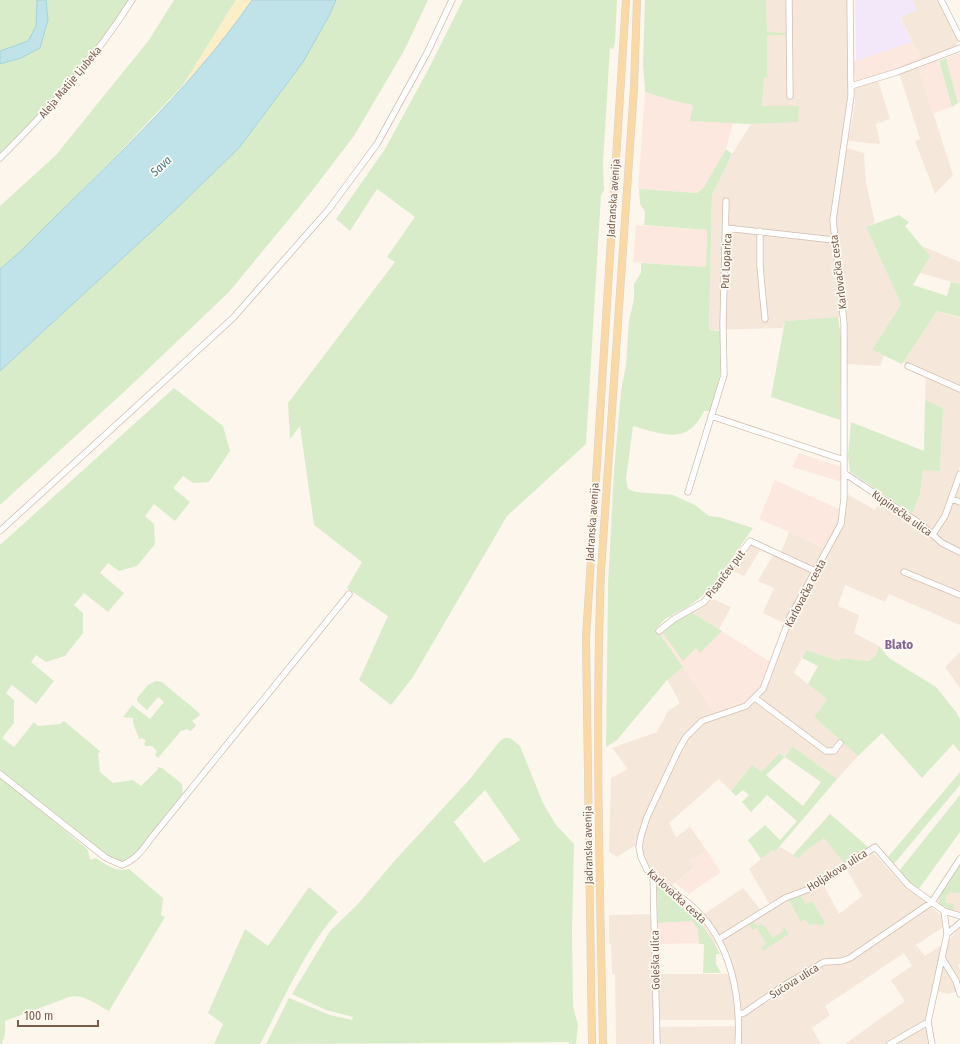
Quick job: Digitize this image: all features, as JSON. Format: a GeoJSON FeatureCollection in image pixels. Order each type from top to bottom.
{"type":"FeatureCollection","features":[{"type":"Feature","properties":{"kind":"main road","name":"Jadranska avenija"},"geometry":{"type":"LineString","coordinates":[[592,1044],[586,638],[626,0]]}},
{"type":"Feature","properties":{"kind":"main road","name":"Jadranska avenija"},"geometry":{"type":"LineString","coordinates":[[603,1044],[598,788],[598,641],[608,465],[634,88],[637,0]]}},
{"type":"Feature","properties":{"kind":"street","name":"Aleja Matije Ljubeka"},"geometry":{"type":"LineString","coordinates":[[0,158],[52,105],[84,67],[132,0]]}},
{"type":"Feature","properties":{"kind":"street"},"geometry":{"type":"LineString","coordinates":[[0,532],[233,318],[329,209],[377,144],[427,53],[452,0]]}},
{"type":"Feature","properties":{"kind":"street"},"geometry":{"type":"LineString","coordinates":[[789,0],[790,96]]}},
{"type":"Feature","properties":{"kind":"street","name":"Karlovačka cesta"},"geometry":{"type":"LineString","coordinates":[[738,1044],[739,1014],[732,973],[719,939],[695,908],[647,870],[641,857],[639,847],[641,836],[650,810],[684,741],[692,729],[702,721],[746,706],[763,689],[790,617],[841,524],[844,508],[844,324],[834,240],[834,199],[848,122],[851,86],[850,0]]}},
{"type":"Feature","properties":{"kind":"street"},"geometry":{"type":"LineString","coordinates":[[941,0],[960,38]]}},
{"type":"Feature","properties":{"kind":"street"},"geometry":{"type":"LineString","coordinates":[[851,86],[897,72],[960,48]]}},
{"type":"Feature","properties":{"kind":"street"},"geometry":{"type":"LineString","coordinates":[[726,201],[726,228]]}},
{"type":"Feature","properties":{"kind":"street","name":"Put Loparica"},"geometry":{"type":"LineString","coordinates":[[711,416],[724,375],[723,325],[726,228],[834,240]]}},
{"type":"Feature","properties":{"kind":"street"},"geometry":{"type":"LineString","coordinates":[[760,231],[760,267],[765,319]]}},
{"type":"Feature","properties":{"kind":"street"},"geometry":{"type":"LineString","coordinates":[[908,366],[960,389]]}},
{"type":"Feature","properties":{"kind":"street"},"geometry":{"type":"LineString","coordinates":[[688,492],[711,416],[844,460]]}},
{"type":"Feature","properties":{"kind":"street","name":"Kupinečka ulica"},"geometry":{"type":"LineString","coordinates":[[844,473],[933,534],[942,543],[960,552]]}},
{"type":"Feature","properties":{"kind":"street"},"geometry":{"type":"LineString","coordinates":[[933,534],[945,516],[960,474]]}},
{"type":"Feature","properties":{"kind":"street"},"geometry":{"type":"LineString","coordinates":[[952,499],[960,502]]}},
{"type":"Feature","properties":{"kind":"street","name":"Pisančev put"},"geometry":{"type":"LineString","coordinates":[[659,631],[674,618],[704,602],[750,541],[815,571]]}},
{"type":"Feature","properties":{"kind":"street"},"geometry":{"type":"LineString","coordinates":[[904,572],[960,594]]}},
{"type":"Feature","properties":{"kind":"street"},"geometry":{"type":"LineString","coordinates":[[0,774],[106,858],[122,865],[129,862],[136,857],[234,734],[349,594]]}},
{"type":"Feature","properties":{"kind":"street"},"geometry":{"type":"LineString","coordinates":[[755,698],[826,752],[834,751],[840,743]]}},
{"type":"Feature","properties":{"kind":"street","name":"Holjakova ulica"},"geometry":{"type":"LineString","coordinates":[[719,939],[784,898],[809,889],[875,847],[908,885],[944,911],[960,916]]}},
{"type":"Feature","properties":{"kind":"street"},"geometry":{"type":"LineString","coordinates":[[932,902],[960,859]]}},
{"type":"Feature","properties":{"kind":"street","name":"Goleška ulica"},"geometry":{"type":"LineString","coordinates":[[653,876],[657,1044]]}},
{"type":"Feature","properties":{"kind":"street","name":"Sućova ulica"},"geometry":{"type":"LineString","coordinates":[[739,1014],[744,1013],[783,986],[824,962],[842,961],[850,958],[932,902]]}},
{"type":"Feature","properties":{"kind":"street"},"geometry":{"type":"LineString","coordinates":[[932,1044],[928,1022],[948,934],[944,911]]}},
{"type":"Feature","properties":{"kind":"street"},"geometry":{"type":"LineString","coordinates":[[948,934],[960,923]]}},
{"type":"Feature","properties":{"kind":"street"},"geometry":{"type":"LineString","coordinates":[[942,958],[956,981],[960,994]]}},
{"type":"Feature","properties":{"kind":"street"},"geometry":{"type":"LineString","coordinates":[[890,1044],[928,1022]]}},
{"type":"Feature","properties":{"kind":"shaded area"},"geometry":{"type":"Polygon","coordinates":[[[766,0],[848,0],[848,88],[846,130],[832,203],[831,230],[841,317],[785,321],[783,328],[709,330],[712,195],[732,154],[762,107],[763,82],[764,78],[767,77],[766,0]]]}},
{"type":"Feature","properties":{"kind":"shaded area"},"geometry":{"type":"Polygon","coordinates":[[[855,0],[912,0],[917,10],[900,18],[912,42],[856,61],[855,0]]]}},
{"type":"Feature","properties":{"kind":"shaded area"},"geometry":{"type":"Polygon","coordinates":[[[912,0],[939,0],[959,39],[956,46],[922,61],[900,17],[917,10],[912,0]]]}},
{"type":"Feature","properties":{"kind":"shaded area"},"geometry":{"type":"Polygon","coordinates":[[[912,42],[922,61],[859,82],[856,81],[854,74],[854,61],[912,42]]]}},
{"type":"Feature","properties":{"kind":"shaded area"},"geometry":{"type":"Polygon","coordinates":[[[960,53],[960,103],[958,103],[946,58],[960,53]]]}},
{"type":"Feature","properties":{"kind":"shaded area"},"geometry":{"type":"Polygon","coordinates":[[[938,59],[952,107],[932,114],[918,66],[938,59]]]}},
{"type":"Feature","properties":{"kind":"shaded area"},"geometry":{"type":"Polygon","coordinates":[[[918,66],[953,175],[935,194],[915,141],[920,139],[899,73],[918,66]]]}},
{"type":"Feature","properties":{"kind":"shaded area"},"geometry":{"type":"Polygon","coordinates":[[[878,80],[890,119],[876,124],[880,144],[848,141],[855,104],[855,88],[878,80]]]}},
{"type":"Feature","properties":{"kind":"shaded area"},"geometry":{"type":"Polygon","coordinates":[[[645,92],[693,105],[691,121],[733,123],[726,149],[704,187],[697,193],[638,189],[645,92]]]}},
{"type":"Feature","properties":{"kind":"shaded area"},"geometry":{"type":"Polygon","coordinates":[[[847,148],[864,153],[866,183],[875,223],[866,227],[901,304],[872,350],[884,356],[880,366],[847,364],[846,328],[835,230],[837,200],[847,148]]]}},
{"type":"Feature","properties":{"kind":"shaded area"},"geometry":{"type":"Polygon","coordinates":[[[636,225],[707,230],[706,267],[633,262],[636,225]]]}},
{"type":"Feature","properties":{"kind":"shaded area"},"geometry":{"type":"Polygon","coordinates":[[[922,246],[960,262],[960,284],[920,273],[929,256],[922,246]]]}},
{"type":"Feature","properties":{"kind":"shaded area"},"geometry":{"type":"Polygon","coordinates":[[[937,311],[960,318],[960,465],[958,473],[960,474],[960,625],[889,594],[885,602],[845,585],[838,606],[859,615],[854,633],[879,646],[876,655],[869,661],[840,658],[839,661],[806,650],[794,673],[827,699],[814,717],[858,756],[837,779],[792,746],[785,757],[779,753],[762,772],[752,765],[731,791],[719,779],[669,823],[676,837],[690,827],[707,851],[689,860],[694,868],[671,886],[650,871],[644,859],[642,845],[636,845],[617,857],[609,852],[611,778],[628,769],[612,748],[657,732],[668,711],[680,703],[667,679],[683,667],[715,714],[742,710],[752,705],[762,695],[772,675],[788,625],[763,613],[774,588],[758,581],[773,555],[779,557],[789,532],[830,550],[843,526],[847,494],[875,510],[881,500],[909,518],[920,494],[923,469],[940,471],[943,408],[925,400],[926,372],[903,362],[937,311]]]}},
{"type":"Feature","properties":{"kind":"shaded area"},"geometry":{"type":"Polygon","coordinates":[[[799,453],[842,467],[842,482],[792,467],[799,453]]]}},
{"type":"Feature","properties":{"kind":"shaded area"},"geometry":{"type":"Polygon","coordinates":[[[775,480],[839,509],[838,523],[826,548],[759,519],[775,480]]]}},
{"type":"Feature","properties":{"kind":"shaded area"},"geometry":{"type":"Polygon","coordinates":[[[750,545],[761,549],[744,576],[730,570],[750,545]]]}},
{"type":"Feature","properties":{"kind":"shaded area"},"geometry":{"type":"Polygon","coordinates":[[[711,598],[731,607],[719,629],[691,612],[706,604],[711,598]]]}},
{"type":"Feature","properties":{"kind":"shaded area"},"geometry":{"type":"Polygon","coordinates":[[[691,612],[771,662],[761,688],[747,702],[715,714],[660,634],[672,623],[691,612]]]}},
{"type":"Feature","properties":{"kind":"shaded area"},"geometry":{"type":"Polygon","coordinates":[[[960,652],[960,688],[945,667],[960,652]]]}},
{"type":"Feature","properties":{"kind":"shaded area"},"geometry":{"type":"Polygon","coordinates":[[[830,814],[868,847],[901,883],[942,916],[945,926],[916,945],[925,956],[949,940],[960,927],[960,964],[958,965],[960,970],[960,991],[948,994],[934,990],[931,1002],[930,1044],[845,1044],[905,1001],[891,980],[912,966],[904,953],[825,1006],[830,1015],[812,1028],[821,1044],[741,1044],[741,1003],[734,974],[722,941],[704,914],[743,888],[764,914],[773,910],[749,869],[772,850],[775,852],[780,847],[794,855],[830,814]],[[844,865],[821,880],[839,914],[862,896],[844,865]]]}},
{"type":"Feature","properties":{"kind":"shaded area"},"geometry":{"type":"Polygon","coordinates":[[[707,851],[721,872],[689,894],[675,883],[694,869],[689,860],[707,851]]]}},
{"type":"Feature","properties":{"kind":"shaded area"},"geometry":{"type":"Polygon","coordinates":[[[960,865],[960,913],[939,904],[938,901],[940,894],[960,865]]]}},
{"type":"Feature","properties":{"kind":"shaded area"},"geometry":{"type":"Polygon","coordinates":[[[659,885],[696,914],[717,943],[658,944],[656,890],[659,885]]]}},
{"type":"Feature","properties":{"kind":"shaded area"},"geometry":{"type":"Polygon","coordinates":[[[651,914],[653,974],[728,974],[733,992],[737,1020],[654,1020],[654,1027],[737,1026],[734,1044],[616,1044],[615,974],[612,974],[611,944],[609,943],[609,915],[651,914]]]}},
{"type":"Feature","properties":{"kind":"green space"},"geometry":{"type":"Polygon","coordinates":[[[0,0],[136,0],[89,64],[37,124],[0,162],[0,0]]]}},
{"type":"Feature","properties":{"kind":"green space"},"geometry":{"type":"Polygon","coordinates":[[[174,0],[236,0],[183,85],[115,157],[22,250],[0,269],[0,206],[56,155],[149,40],[174,0]]]}},
{"type":"Feature","properties":{"kind":"green space"},"geometry":{"type":"Polygon","coordinates":[[[336,0],[428,0],[404,51],[354,136],[308,196],[229,292],[125,391],[0,505],[0,371],[175,210],[239,148],[303,62],[329,16],[336,0]]]}},
{"type":"Feature","properties":{"kind":"green space"},"geometry":{"type":"Polygon","coordinates":[[[463,0],[617,0],[615,42],[613,50],[610,47],[603,162],[604,190],[601,195],[586,444],[507,516],[413,677],[391,705],[359,680],[388,616],[347,588],[362,562],[314,525],[300,426],[290,439],[288,403],[395,262],[387,257],[415,217],[377,189],[350,231],[336,219],[385,149],[427,72],[463,0]]]}},
{"type":"Feature","properties":{"kind":"green space"},"geometry":{"type":"Polygon","coordinates":[[[645,0],[766,0],[767,32],[786,33],[786,35],[767,35],[767,77],[764,78],[762,106],[799,106],[798,122],[748,124],[690,121],[693,105],[645,92],[643,65],[645,0]]]}},
{"type":"Feature","properties":{"kind":"green space"},"geometry":{"type":"Polygon","coordinates":[[[946,58],[958,103],[952,107],[939,61],[946,58]]]}},
{"type":"Feature","properties":{"kind":"green space"},"geometry":{"type":"Polygon","coordinates":[[[726,149],[732,154],[712,195],[709,330],[721,331],[722,367],[711,411],[704,411],[698,422],[690,429],[673,435],[654,432],[633,426],[626,479],[628,489],[636,492],[673,495],[695,505],[709,516],[719,517],[753,528],[709,591],[689,606],[665,619],[655,630],[660,634],[683,667],[667,680],[617,740],[606,747],[608,585],[614,471],[621,391],[626,365],[629,321],[634,299],[634,284],[641,273],[641,263],[706,267],[707,230],[644,225],[645,212],[640,204],[639,189],[697,193],[704,187],[726,149]]]}},
{"type":"Feature","properties":{"kind":"green space"},"geometry":{"type":"Polygon","coordinates":[[[899,215],[909,222],[905,226],[930,256],[913,285],[947,296],[951,282],[960,284],[960,317],[937,311],[902,364],[872,350],[901,304],[866,227],[899,215]]]}},
{"type":"Feature","properties":{"kind":"green space"},"geometry":{"type":"Polygon","coordinates":[[[838,317],[841,338],[840,420],[771,397],[785,321],[838,317]]]}},
{"type":"Feature","properties":{"kind":"green space"},"geometry":{"type":"Polygon","coordinates":[[[174,388],[223,426],[230,451],[209,482],[193,483],[183,476],[173,488],[190,502],[175,521],[154,504],[145,516],[154,524],[155,544],[137,566],[119,571],[108,563],[100,573],[124,593],[108,612],[84,593],[74,605],[83,613],[83,633],[65,656],[46,662],[36,655],[31,662],[54,681],[36,704],[12,685],[6,693],[14,700],[14,723],[2,738],[14,747],[34,722],[38,726],[60,724],[64,721],[101,752],[98,753],[100,772],[113,783],[133,780],[141,786],[158,769],[157,767],[162,768],[182,784],[183,795],[145,843],[129,858],[124,861],[119,861],[107,855],[0,770],[0,545],[174,388]]]}},
{"type":"Feature","properties":{"kind":"green space"},"geometry":{"type":"Polygon","coordinates":[[[925,400],[943,408],[940,471],[923,470],[920,494],[912,513],[850,472],[848,456],[851,422],[924,451],[925,400]]]}},
{"type":"Feature","properties":{"kind":"green space"},"geometry":{"type":"Polygon","coordinates":[[[691,612],[722,631],[700,653],[696,648],[683,661],[662,632],[672,623],[691,612]]]}},
{"type":"Feature","properties":{"kind":"green space"},"geometry":{"type":"Polygon","coordinates":[[[879,646],[889,658],[936,687],[960,719],[960,752],[953,744],[922,778],[882,733],[858,756],[814,717],[827,699],[808,684],[818,666],[802,658],[806,650],[839,661],[840,658],[869,661],[876,655],[879,646]]]}},
{"type":"Feature","properties":{"kind":"green space"},"geometry":{"type":"Polygon","coordinates":[[[156,681],[162,682],[200,715],[192,721],[196,725],[191,731],[187,729],[181,731],[158,758],[155,755],[157,751],[152,746],[146,746],[144,744],[146,741],[142,738],[139,739],[134,726],[133,718],[123,717],[132,705],[150,719],[164,702],[158,697],[147,710],[137,701],[137,698],[148,685],[156,681]]]}},
{"type":"Feature","properties":{"kind":"green space"},"geometry":{"type":"Polygon","coordinates":[[[504,738],[510,738],[520,746],[543,803],[556,825],[574,844],[572,931],[573,1006],[578,1025],[576,1044],[569,1044],[569,1042],[266,1044],[289,998],[330,1015],[352,1020],[353,1017],[326,1010],[292,994],[330,931],[357,905],[397,858],[469,780],[504,738]],[[485,790],[454,822],[484,863],[520,840],[485,790]]]}},
{"type":"Feature","properties":{"kind":"green space"},"geometry":{"type":"Polygon","coordinates":[[[792,746],[837,779],[775,852],[772,850],[761,859],[748,840],[765,825],[780,840],[797,821],[767,795],[751,812],[742,802],[749,795],[743,790],[736,796],[731,791],[752,765],[762,772],[779,753],[785,757],[792,746]],[[785,757],[766,775],[803,806],[821,782],[785,757]]]}},
{"type":"Feature","properties":{"kind":"green space"},"geometry":{"type":"Polygon","coordinates":[[[960,772],[960,785],[893,865],[887,858],[960,772]]]}},
{"type":"Feature","properties":{"kind":"green space"},"geometry":{"type":"Polygon","coordinates":[[[0,776],[88,850],[90,860],[96,858],[115,869],[129,869],[163,898],[161,915],[165,917],[109,1011],[84,998],[74,996],[69,997],[5,1021],[5,1034],[2,1044],[0,1044],[0,776]]]}},
{"type":"Feature","properties":{"kind":"green space"},"geometry":{"type":"Polygon","coordinates":[[[960,795],[960,832],[918,890],[910,884],[899,871],[960,795]]]}},
{"type":"Feature","properties":{"kind":"green space"},"geometry":{"type":"Polygon","coordinates":[[[830,814],[868,847],[845,864],[824,838],[804,852],[798,859],[793,855],[830,814]]]}},
{"type":"Feature","properties":{"kind":"green space"},"geometry":{"type":"Polygon","coordinates":[[[960,865],[960,893],[950,892],[949,895],[946,895],[945,903],[954,904],[953,911],[939,904],[940,894],[960,865]]]}},
{"type":"Feature","properties":{"kind":"green space"},"geometry":{"type":"Polygon","coordinates":[[[309,887],[338,912],[305,957],[260,1044],[214,1044],[223,1024],[208,1013],[245,929],[268,946],[309,887]]]}},
{"type":"Feature","properties":{"kind":"green space"},"geometry":{"type":"Polygon","coordinates":[[[657,887],[660,887],[687,909],[709,934],[720,954],[716,954],[716,964],[721,973],[703,973],[704,944],[699,944],[698,929],[692,921],[658,923],[657,887]]]}},
{"type":"Feature","properties":{"kind":"green space"},"geometry":{"type":"Polygon","coordinates":[[[801,896],[806,904],[812,901],[825,923],[821,926],[817,924],[809,925],[805,919],[801,922],[789,900],[801,896]]]}},
{"type":"Feature","properties":{"kind":"green space"},"geometry":{"type":"Polygon","coordinates":[[[753,921],[757,926],[761,924],[762,926],[764,925],[773,938],[783,931],[782,928],[784,927],[789,934],[763,951],[761,947],[766,944],[757,928],[752,930],[749,924],[753,921]]]}},
{"type":"Feature","properties":{"kind":"sand"},"geometry":{"type":"Polygon","coordinates":[[[236,0],[252,0],[211,56],[183,85],[236,0]]]}},
{"type":"Feature","properties":{"kind":"water"},"geometry":{"type":"Polygon","coordinates":[[[37,0],[46,0],[48,20],[40,48],[21,58],[0,64],[0,51],[28,41],[36,26],[37,0]]]}},
{"type":"Feature","properties":{"kind":"water","name":"Sava"},"geometry":{"type":"Polygon","coordinates":[[[252,0],[336,0],[329,16],[303,62],[239,148],[175,210],[0,371],[0,269],[22,250],[143,130],[200,67],[252,0]]]}},
{"type":"Feature","properties":{"kind":"district","name":"Blato"},"geometry":{"type":"Point","coordinates":[899,644]}}]}
